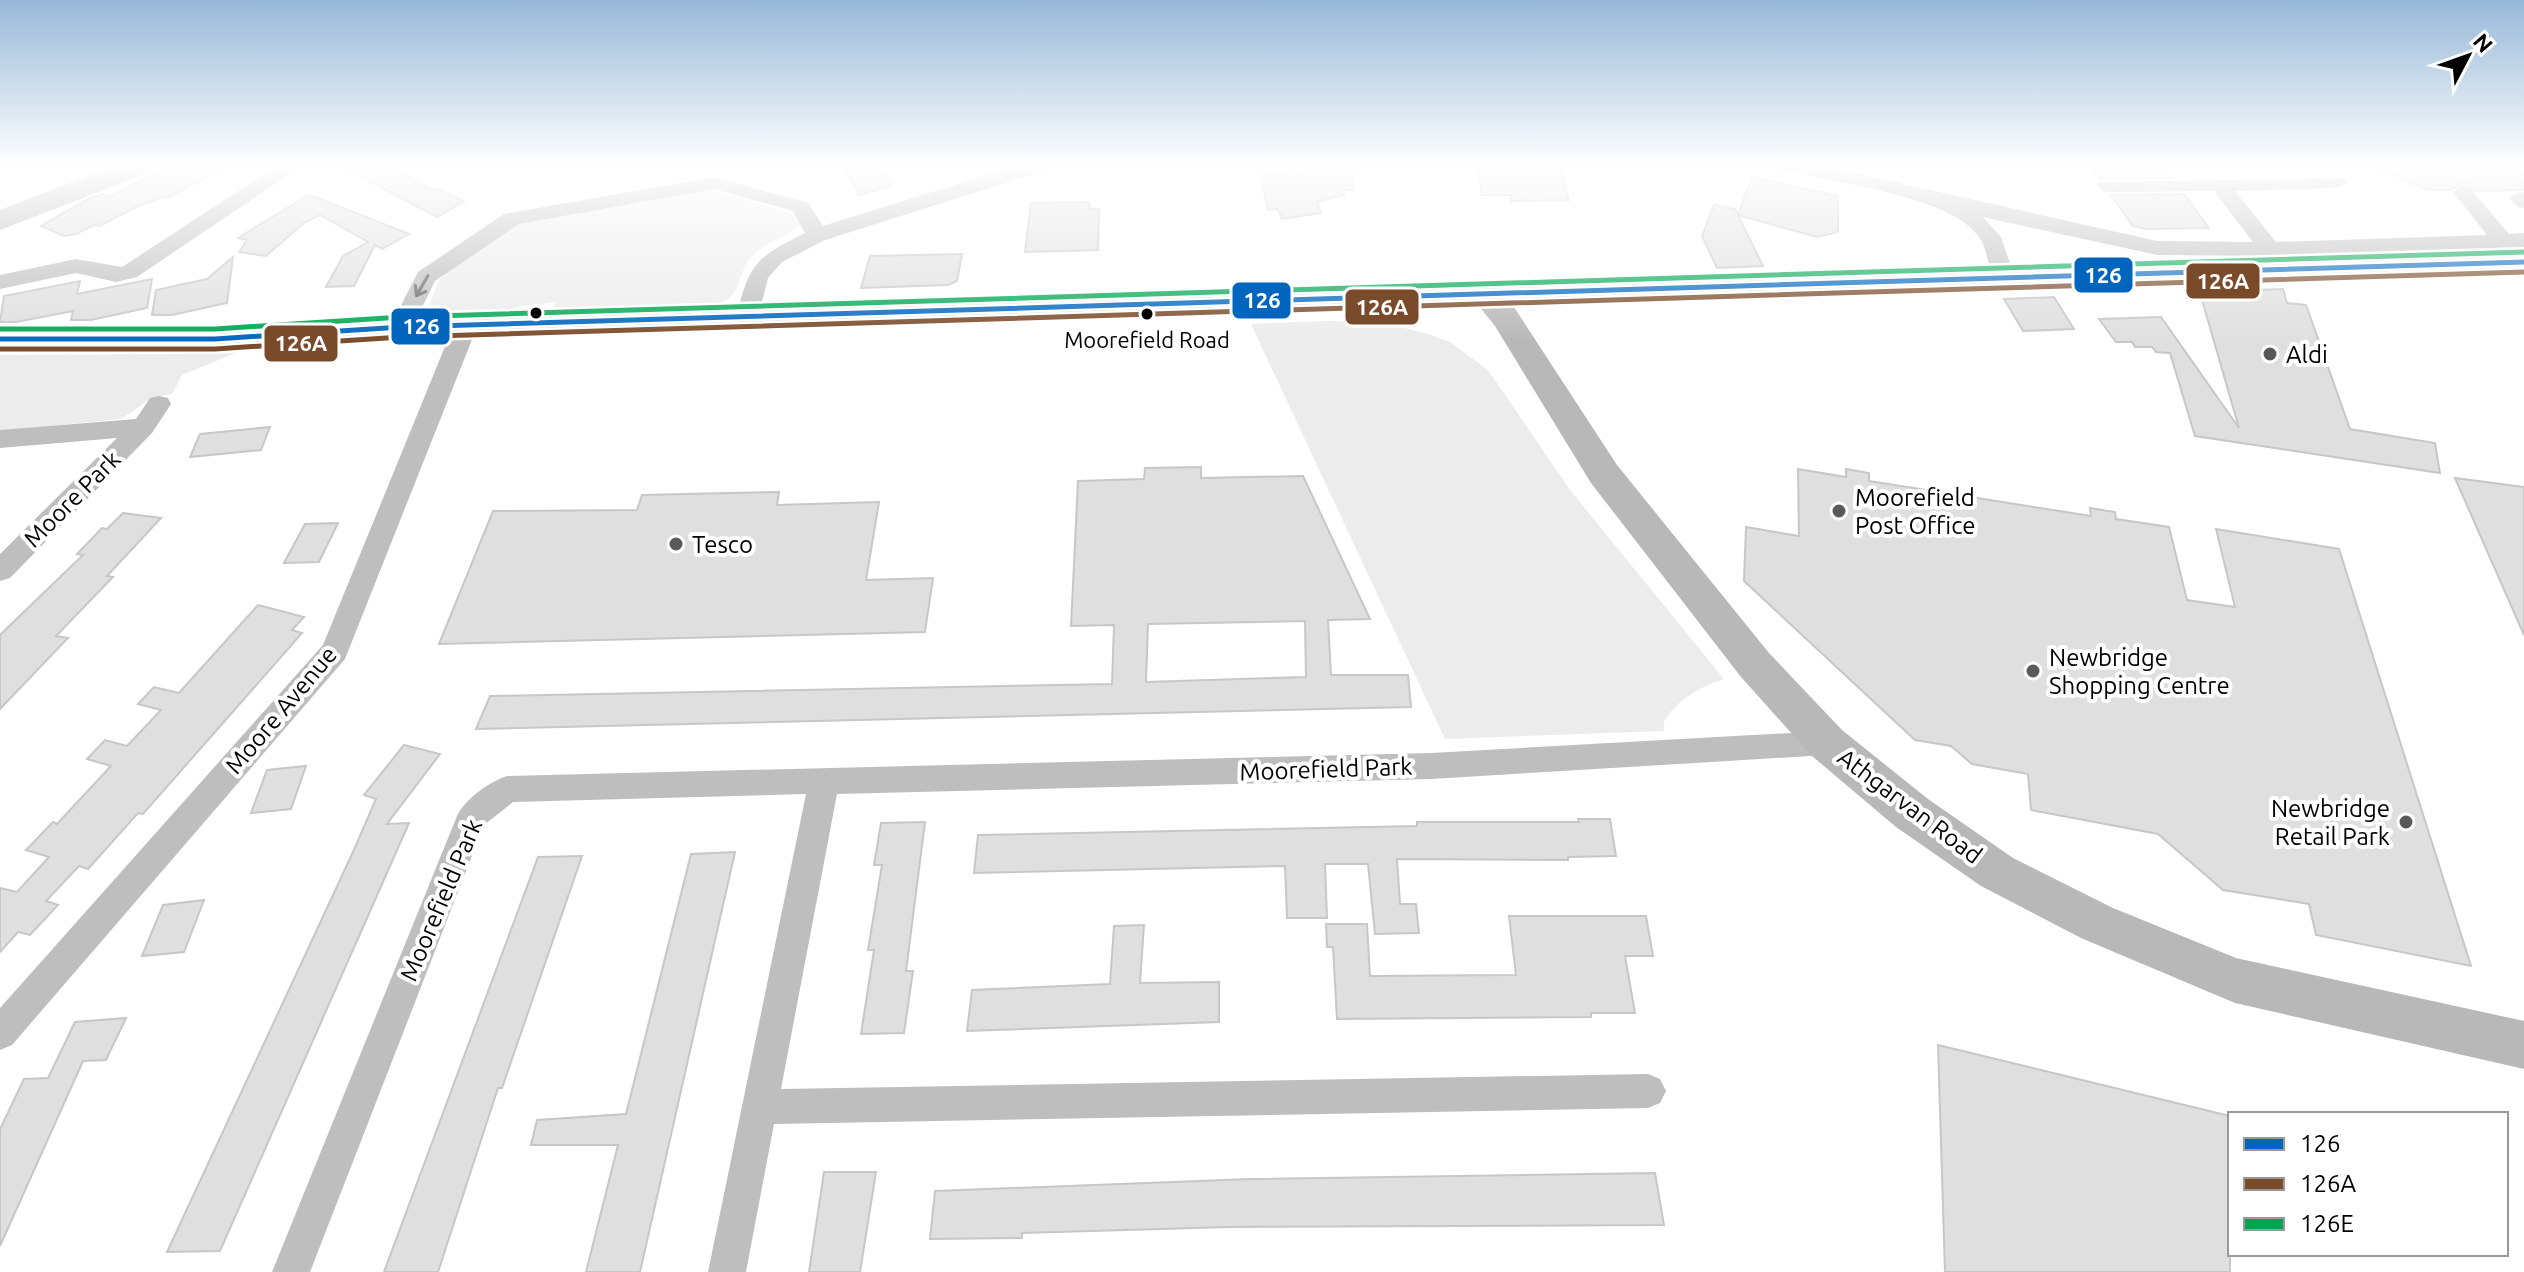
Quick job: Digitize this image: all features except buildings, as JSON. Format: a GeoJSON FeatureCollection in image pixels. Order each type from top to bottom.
{"type":"FeatureCollection","features":[{"type":"Feature","properties":{"kind":"main road"},"geometry":{"type":"LineString","coordinates":[[0,339],[215,339],[402,327],[2004,278],[2517,247]]}},
{"type":"Feature","properties":{"kind":"main road","name":"Athgarvan Road"},"geometry":{"type":"LineString","coordinates":[[1487,295],[1507,320],[1604,474],[1755,665],[1827,743],[1912,813],[1997,872],[2097,923],[2235,980],[2524,1045]]}},
{"type":"Feature","properties":{"kind":"street"},"geometry":{"type":"LineString","coordinates":[[0,282],[76,266],[116,275],[129,272],[202,224]]}},
{"type":"Feature","properties":{"kind":"street"},"geometry":{"type":"LineString","coordinates":[[402,327],[426,277],[504,224]]}},
{"type":"Feature","properties":{"kind":"street"},"geometry":{"type":"LineString","coordinates":[[811,224],[817,235]]}},
{"type":"Feature","properties":{"kind":"street"},"geometry":{"type":"LineString","coordinates":[[747,317],[757,277],[774,257],[817,235],[851,224]]}},
{"type":"Feature","properties":{"kind":"street"},"geometry":{"type":"LineString","coordinates":[[1977,224],[1987,232],[2004,278]]}},
{"type":"Feature","properties":{"kind":"street"},"geometry":{"type":"LineString","coordinates":[[2048,224],[2157,248],[2517,247]]}},
{"type":"Feature","properties":{"kind":"street"},"geometry":{"type":"LineString","coordinates":[[2251,224],[2270,249]]}},
{"type":"Feature","properties":{"kind":"street"},"geometry":{"type":"LineString","coordinates":[[2495,224],[2517,247]]}},
{"type":"Feature","properties":{"kind":"street","name":"Moore Avenue"},"geometry":{"type":"LineString","coordinates":[[0,1033],[335,651],[465,327]]}},
{"type":"Feature","properties":{"kind":"street","name":"Moore Park"},"geometry":{"type":"LineString","coordinates":[[0,571],[143,427],[159,404]]}},
{"type":"Feature","properties":{"kind":"street","name":"Moore Park"},"geometry":{"type":"LineString","coordinates":[[0,439],[143,427]]}},
{"type":"Feature","properties":{"kind":"street","name":"Moorefield Park"},"geometry":{"type":"LineString","coordinates":[[291,1272],[472,816],[507,789],[1463,765],[1827,743]]}},
{"type":"Feature","properties":{"kind":"street"},"geometry":{"type":"LineString","coordinates":[[727,1272],[824,783]]}},
{"type":"Feature","properties":{"kind":"street"},"geometry":{"type":"LineString","coordinates":[[759,1107],[1648,1091]]}},
{"type":"Feature","properties":{"kind":"shaded area"},"geometry":{"type":"Polygon","coordinates":[[[517,224],[801,224],[752,256],[731,297],[692,309],[554,309],[555,302],[514,307],[511,312],[432,315],[427,311],[439,280],[455,265],[517,224]]]}},
{"type":"Feature","properties":{"kind":"shaded area"},"geometry":{"type":"Polygon","coordinates":[[[1380,322],[1425,333],[1450,342],[1488,370],[1570,490],[1724,679],[1682,701],[1664,722],[1664,731],[1445,739],[1251,324],[1380,322]]]}},
{"type":"Feature","properties":{"kind":"shaded area"},"geometry":{"type":"Polygon","coordinates":[[[245,349],[182,375],[172,394],[149,400],[120,419],[0,431],[0,355],[193,354],[245,349]]]}},
{"type":"Feature","properties":{"kind":"transit line","name":"126E"},"geometry":{"type":"LineString","coordinates":[[0,329],[215,329],[402,317],[2524,252]]}},
{"type":"Feature","properties":{"kind":"transit line","name":"126"},"geometry":{"type":"LineString","coordinates":[[0,339],[215,339],[402,327],[2524,262]]}},
{"type":"Feature","properties":{"kind":"transit line","name":"126A"},"geometry":{"type":"LineString","coordinates":[[0,349],[215,349],[402,337],[2524,272]]}},
{"type":"Feature","properties":{"kind":"place","name":"Moorefield Road"},"geometry":{"type":"Point","coordinates":[1147,314]}},
{"type":"Feature","properties":{"kind":"place","name":"Aldi"},"geometry":{"type":"Point","coordinates":[2270,354]}},
{"type":"Feature","properties":{"kind":"place","name":"Moorefield Post Office"},"geometry":{"type":"Point","coordinates":[1839,511]}},
{"type":"Feature","properties":{"kind":"place","name":"Tesco"},"geometry":{"type":"Point","coordinates":[676,544]}},
{"type":"Feature","properties":{"kind":"place","name":"Newbridge Shopping Centre"},"geometry":{"type":"Point","coordinates":[2033,671]}},
{"type":"Feature","properties":{"kind":"place","name":"Newbridge Retail Park"},"geometry":{"type":"Point","coordinates":[2406,822]}}]}
